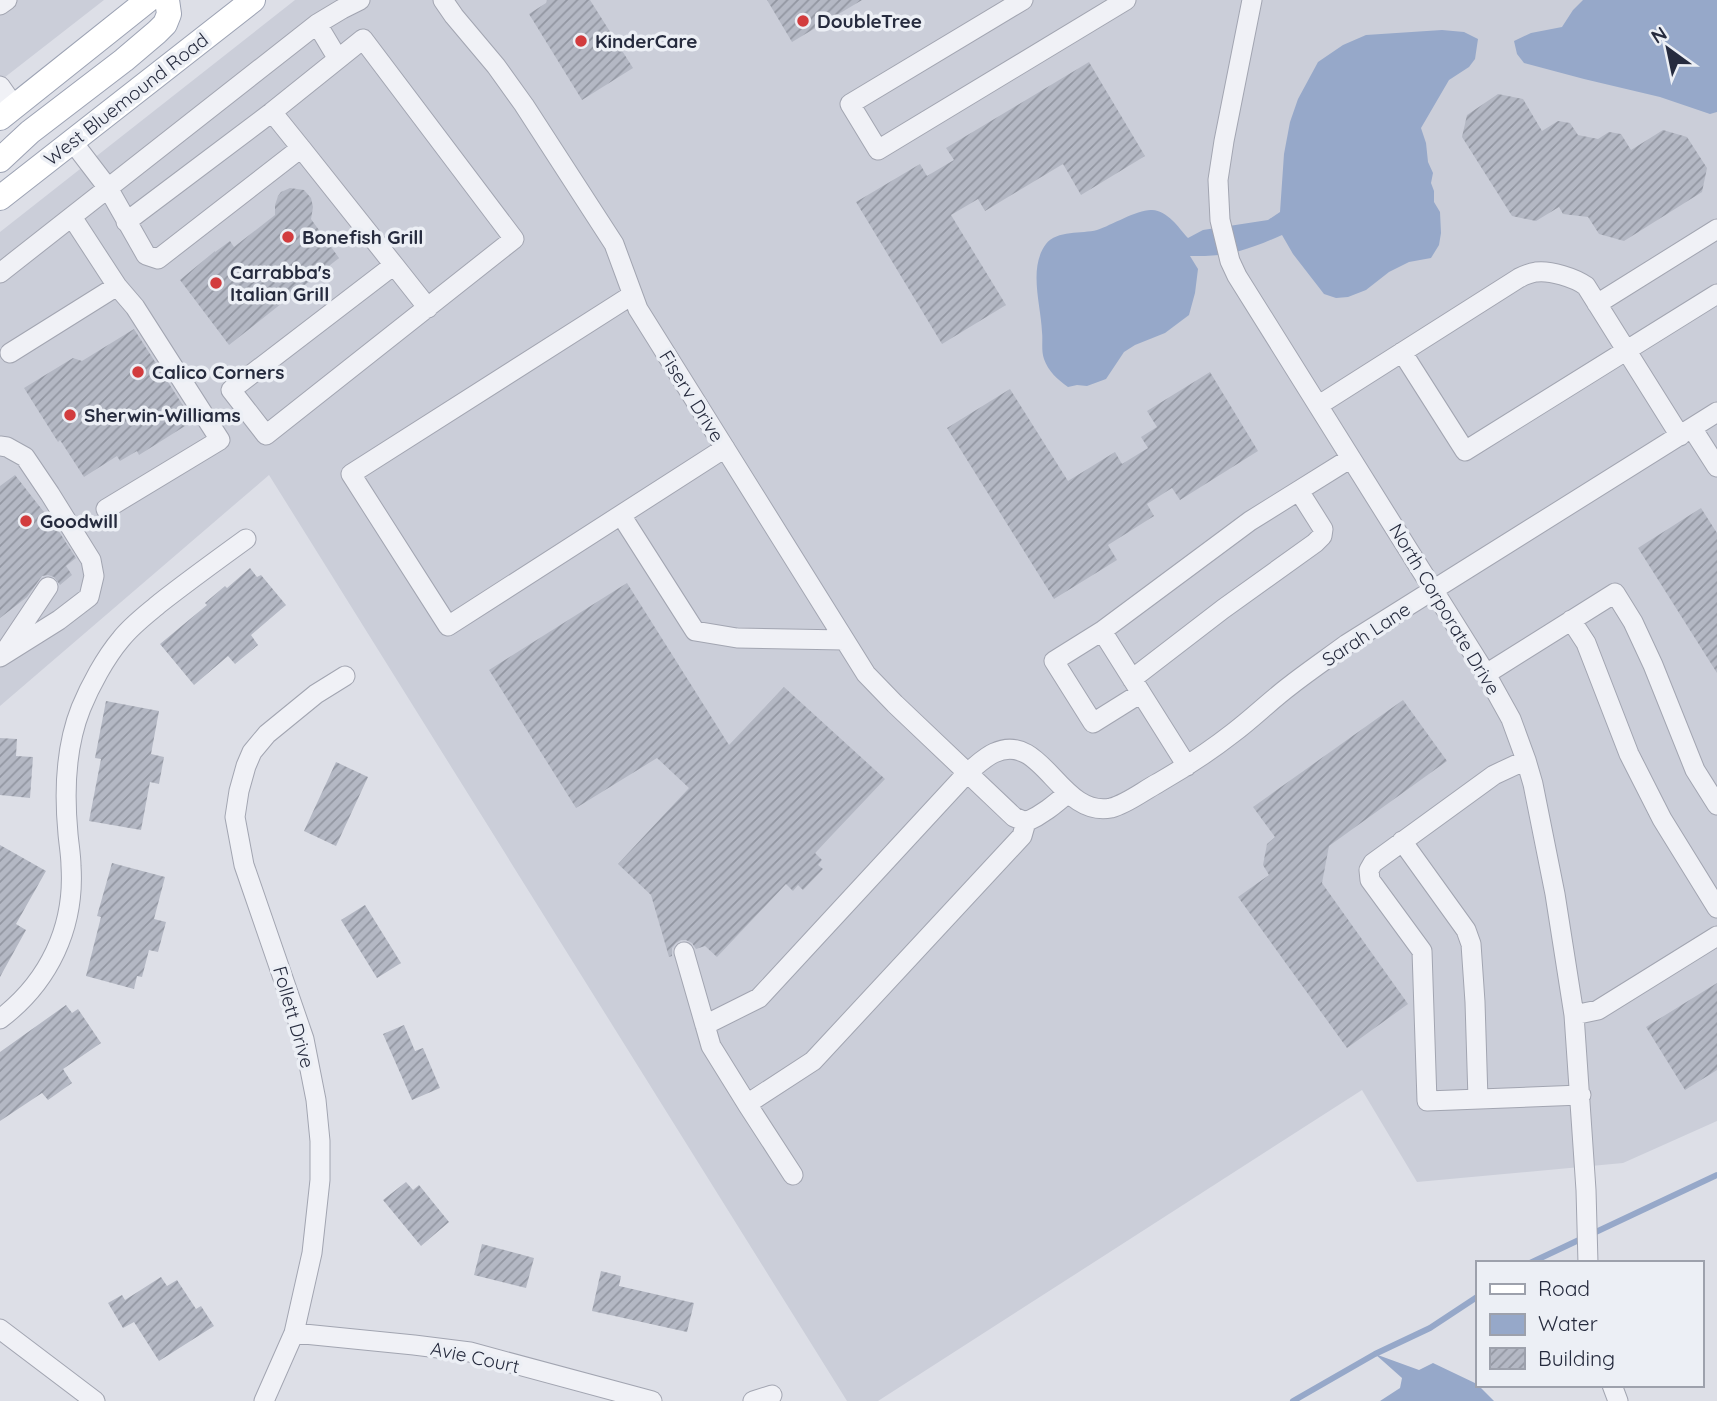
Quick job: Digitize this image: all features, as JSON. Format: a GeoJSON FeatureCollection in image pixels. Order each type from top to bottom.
{"type":"FeatureCollection","features":[{"type":"Feature","properties":{"kind":"main road"},"geometry":{"type":"LineString","coordinates":[[7,112],[148,0]]}},
{"type":"Feature","properties":{"kind":"main road"},"geometry":{"type":"LineString","coordinates":[[0,160],[30,132],[157,32],[165,24],[169,14],[167,0]]}},
{"type":"Feature","properties":{"kind":"main road","name":"West Bluemound Road"},"geometry":{"type":"LineString","coordinates":[[0,198],[253,0]]}},
{"type":"Feature","properties":{"kind":"street"},"geometry":{"type":"LineString","coordinates":[[0,273],[317,24],[360,0]]}},
{"type":"Feature","properties":{"kind":"street","name":"Fiserv Drive"},"geometry":{"type":"LineString","coordinates":[[443,0],[524,105],[614,244],[638,309],[866,674],[1014,817],[1026,822]]}},
{"type":"Feature","properties":{"kind":"street"},"geometry":{"type":"LineString","coordinates":[[1023,0],[850,104],[878,150],[1126,0]]}},
{"type":"Feature","properties":{"kind":"street","name":"North Corporate Drive"},"geometry":{"type":"LineString","coordinates":[[1252,0],[1218,180],[1220,220],[1230,261],[1486,674],[1511,719],[1526,760],[1555,894],[1574,1015],[1581,1095],[1588,1260]]}},
{"type":"Feature","properties":{"kind":"street"},"geometry":{"type":"LineString","coordinates":[[317,24],[338,59]]}},
{"type":"Feature","properties":{"kind":"street"},"geometry":{"type":"LineString","coordinates":[[126,222],[272,112],[363,39],[514,239],[267,435],[231,390],[394,265]]}},
{"type":"Feature","properties":{"kind":"street"},"geometry":{"type":"LineString","coordinates":[[0,86],[7,112]]}},
{"type":"Feature","properties":{"kind":"street"},"geometry":{"type":"LineString","coordinates":[[272,112],[428,308]]}},
{"type":"Feature","properties":{"kind":"street"},"geometry":{"type":"LineString","coordinates":[[72,141],[108,188],[146,255],[158,259],[301,148]]}},
{"type":"Feature","properties":{"kind":"street"},"geometry":{"type":"LineString","coordinates":[[72,217],[117,286],[135,307],[220,440],[106,509]]}},
{"type":"Feature","properties":{"kind":"street"},"geometry":{"type":"LineString","coordinates":[[1597,304],[1717,229]]}},
{"type":"Feature","properties":{"kind":"street"},"geometry":{"type":"LineString","coordinates":[[1319,405],[1520,278],[1533,272],[1544,271],[1578,280],[1586,286],[1626,350],[1686,432],[1717,467]]}},
{"type":"Feature","properties":{"kind":"street"},"geometry":{"type":"LineString","coordinates":[[10,352],[117,286]]}},
{"type":"Feature","properties":{"kind":"street"},"geometry":{"type":"LineString","coordinates":[[1402,352],[1465,450],[1717,294]]}},
{"type":"Feature","properties":{"kind":"street"},"geometry":{"type":"LineString","coordinates":[[632,295],[351,474],[448,626],[725,448]]}},
{"type":"Feature","properties":{"kind":"street","name":"Sarah Lane"},"geometry":{"type":"LineString","coordinates":[[1068,793],[1088,807],[1112,807],[1187,766],[1347,644],[1717,412]]}},
{"type":"Feature","properties":{"kind":"street"},"geometry":{"type":"LineString","coordinates":[[0,446],[25,457],[90,560],[94,576],[89,597],[59,620],[1,656]]}},
{"type":"Feature","properties":{"kind":"street"},"geometry":{"type":"LineString","coordinates":[[1299,491],[1322,529],[1322,536],[1223,609],[1093,723],[1054,661],[1102,631],[1250,522],[1351,458]]}},
{"type":"Feature","properties":{"kind":"street"},"geometry":{"type":"LineString","coordinates":[[621,515],[695,631],[737,638],[844,640]]}},
{"type":"Feature","properties":{"kind":"street"},"geometry":{"type":"LineString","coordinates":[[0,1018],[13,1009],[42,977],[57,952],[66,926],[70,904],[71,867],[66,803],[68,758],[81,708],[106,659],[121,638],[144,617],[246,539]]}},
{"type":"Feature","properties":{"kind":"street"},"geometry":{"type":"LineString","coordinates":[[1,656],[48,587]]}},
{"type":"Feature","properties":{"kind":"street"},"geometry":{"type":"LineString","coordinates":[[1486,674],[1615,593],[1633,622],[1653,664],[1696,770],[1717,805]]}},
{"type":"Feature","properties":{"kind":"street"},"geometry":{"type":"LineString","coordinates":[[1571,620],[1586,643],[1640,776],[1662,819],[1717,908]]}},
{"type":"Feature","properties":{"kind":"street"},"geometry":{"type":"LineString","coordinates":[[1102,631],[1187,766]]}},
{"type":"Feature","properties":{"kind":"street","name":"Follett Drive"},"geometry":{"type":"LineString","coordinates":[[264,1401],[294,1333],[312,1253],[320,1180],[320,1141],[316,1100],[304,1039],[244,865],[235,817],[239,792],[252,752],[267,734],[316,694],[345,676]]}},
{"type":"Feature","properties":{"kind":"street"},"geometry":{"type":"LineString","coordinates":[[705,1026],[759,998],[968,772],[994,753],[1010,749],[1025,752],[1044,767],[1068,793],[1046,812],[1026,822],[1022,836],[813,1062],[747,1104]]}},
{"type":"Feature","properties":{"kind":"street"},"geometry":{"type":"LineString","coordinates":[[1526,760],[1494,775],[1373,863],[1369,870],[1370,880],[1422,951],[1427,1101],[1581,1095]]}},
{"type":"Feature","properties":{"kind":"street"},"geometry":{"type":"LineString","coordinates":[[1402,841],[1466,930],[1471,944],[1478,1099]]}},
{"type":"Feature","properties":{"kind":"street"},"geometry":{"type":"LineString","coordinates":[[1574,1015],[1598,1010],[1717,936]]}},
{"type":"Feature","properties":{"kind":"street"},"geometry":{"type":"LineString","coordinates":[[684,952],[711,1046],[793,1175]]}},
{"type":"Feature","properties":{"kind":"street"},"geometry":{"type":"LineString","coordinates":[[0,1329],[95,1401]]}},
{"type":"Feature","properties":{"kind":"street","name":"Avie Court"},"geometry":{"type":"LineString","coordinates":[[294,1333],[470,1352],[652,1401]]}},
{"type":"Feature","properties":{"kind":"shaded area"},"geometry":{"type":"Polygon","coordinates":[[[0,0],[104,0],[0,81],[0,0]]]}},
{"type":"Feature","properties":{"kind":"shaded area"},"geometry":{"type":"Polygon","coordinates":[[[295,0],[1717,0],[1717,1121],[1623,1163],[1417,1182],[1362,1090],[878,1401],[847,1401],[269,475],[0,706],[0,232],[295,0]]]}},
{"type":"Feature","properties":{"kind":"water"},"geometry":{"type":"Polygon","coordinates":[[[1583,0],[1717,0],[1717,112],[1710,114],[1660,97],[1524,63],[1517,54],[1514,41],[1531,33],[1562,27],[1583,0]]]}},
{"type":"Feature","properties":{"kind":"water"},"geometry":{"type":"Polygon","coordinates":[[[1442,30],[1464,32],[1478,39],[1475,59],[1469,67],[1449,80],[1421,128],[1433,173],[1431,183],[1434,202],[1440,212],[1439,245],[1431,258],[1409,262],[1389,272],[1366,290],[1348,297],[1336,298],[1324,294],[1282,235],[1238,252],[1190,256],[1198,269],[1189,315],[1165,333],[1124,352],[1106,379],[1087,386],[1068,387],[1054,375],[1043,356],[1037,287],[1038,264],[1046,244],[1056,236],[1097,230],[1146,210],[1158,211],[1168,216],[1188,238],[1203,230],[1268,220],[1280,212],[1284,154],[1290,122],[1298,99],[1318,62],[1343,45],[1366,35],[1442,30]]]}},
{"type":"Feature","properties":{"kind":"water"},"geometry":{"type":"Polygon","coordinates":[[[1375,1354],[1419,1370],[1433,1363],[1476,1384],[1476,1387],[1480,1387],[1494,1401],[1380,1401],[1400,1388],[1402,1378],[1375,1354]]]}},
{"type":"Feature","properties":{"kind":"building","name":"KinderCare"},"geometry":{"type":"Polygon","coordinates":[[[547,0],[590,0],[633,68],[582,100],[529,14],[547,0]]]}},
{"type":"Feature","properties":{"kind":"building","name":"DoubleTree"},"geometry":{"type":"Polygon","coordinates":[[[767,0],[862,0],[792,42],[767,0]]]}},
{"type":"Feature","properties":{"kind":"building"},"geometry":{"type":"Polygon","coordinates":[[[1089,62],[1145,156],[1081,195],[1063,164],[985,211],[978,199],[951,215],[1006,305],[942,344],[856,202],[920,164],[927,176],[954,160],[946,148],[1089,62]]]}},
{"type":"Feature","properties":{"kind":"building"},"geometry":{"type":"Polygon","coordinates":[[[1498,94],[1523,99],[1542,131],[1558,121],[1570,123],[1578,135],[1598,139],[1609,132],[1621,134],[1631,150],[1663,130],[1687,137],[1707,168],[1702,192],[1624,241],[1599,234],[1588,217],[1563,214],[1559,207],[1536,221],[1512,216],[1462,137],[1467,115],[1498,94]]]}},
{"type":"Feature","properties":{"kind":"building"},"geometry":{"type":"Polygon","coordinates":[[[290,188],[304,190],[311,198],[311,219],[339,258],[229,345],[180,280],[215,251],[230,241],[234,247],[275,215],[278,196],[290,188]]]}},
{"type":"Feature","properties":{"kind":"building"},"geometry":{"type":"Polygon","coordinates":[[[134,329],[193,421],[139,455],[137,451],[120,461],[117,456],[84,477],[24,388],[73,358],[82,361],[134,329]]]}},
{"type":"Feature","properties":{"kind":"building"},"geometry":{"type":"Polygon","coordinates":[[[1210,372],[1258,451],[1180,500],[1172,488],[1147,504],[1154,516],[1108,545],[1117,560],[1054,599],[947,428],[1010,389],[1068,481],[1115,452],[1122,464],[1148,448],[1141,437],[1157,427],[1147,411],[1210,372]]]}},
{"type":"Feature","properties":{"kind":"building","name":"Goodwill"},"geometry":{"type":"Polygon","coordinates":[[[15,475],[76,558],[66,566],[72,575],[60,585],[54,577],[42,576],[27,597],[0,618],[0,486],[15,475]]]}},
{"type":"Feature","properties":{"kind":"building"},"geometry":{"type":"Polygon","coordinates":[[[1701,508],[1717,533],[1717,673],[1638,548],[1701,508]]]}},
{"type":"Feature","properties":{"kind":"building"},"geometry":{"type":"Polygon","coordinates":[[[250,568],[257,577],[261,575],[286,605],[251,635],[258,645],[235,664],[228,656],[194,685],[160,644],[207,605],[205,603],[225,586],[227,588],[250,568]]]}},
{"type":"Feature","properties":{"kind":"building"},"geometry":{"type":"Polygon","coordinates":[[[627,583],[729,745],[784,687],[885,779],[815,853],[822,860],[818,865],[823,869],[803,890],[798,885],[793,891],[786,884],[717,957],[705,946],[696,949],[692,943],[681,940],[672,948],[672,956],[669,957],[651,895],[618,864],[689,788],[657,758],[576,808],[489,670],[627,583]]]}},
{"type":"Feature","properties":{"kind":"building"},"geometry":{"type":"Polygon","coordinates":[[[1403,700],[1447,761],[1329,846],[1322,883],[1408,1004],[1347,1048],[1238,897],[1269,875],[1263,865],[1267,844],[1275,837],[1253,807],[1403,700]]]}},
{"type":"Feature","properties":{"kind":"building"},"geometry":{"type":"Polygon","coordinates":[[[106,701],[159,711],[151,754],[164,757],[159,784],[150,782],[141,830],[89,821],[101,759],[95,758],[106,701]]]}},
{"type":"Feature","properties":{"kind":"building"},"geometry":{"type":"Polygon","coordinates":[[[0,738],[17,739],[16,756],[33,757],[30,798],[0,795],[0,738]]]}},
{"type":"Feature","properties":{"kind":"building"},"geometry":{"type":"Polygon","coordinates":[[[336,762],[368,777],[336,846],[304,831],[336,762]]]}},
{"type":"Feature","properties":{"kind":"building"},"geometry":{"type":"Polygon","coordinates":[[[0,845],[46,871],[16,924],[26,930],[0,977],[0,845]]]}},
{"type":"Feature","properties":{"kind":"building"},"geometry":{"type":"Polygon","coordinates":[[[112,863],[165,877],[154,919],[166,922],[158,952],[149,950],[142,977],[137,976],[134,989],[86,976],[101,917],[97,916],[112,863]]]}},
{"type":"Feature","properties":{"kind":"building"},"geometry":{"type":"Polygon","coordinates":[[[365,905],[401,963],[377,978],[341,920],[365,905]]]}},
{"type":"Feature","properties":{"kind":"building"},"geometry":{"type":"Polygon","coordinates":[[[1717,983],[1717,1070],[1685,1090],[1646,1027],[1717,983]]]}},
{"type":"Feature","properties":{"kind":"building"},"geometry":{"type":"Polygon","coordinates":[[[66,1005],[72,1013],[78,1009],[101,1043],[63,1069],[72,1083],[48,1100],[42,1093],[0,1121],[0,1052],[66,1005]]]}},
{"type":"Feature","properties":{"kind":"building"},"geometry":{"type":"Polygon","coordinates":[[[404,1025],[415,1051],[423,1048],[440,1088],[412,1100],[383,1034],[404,1025]]]}},
{"type":"Feature","properties":{"kind":"building"},"geometry":{"type":"Polygon","coordinates":[[[406,1182],[413,1190],[419,1185],[449,1222],[421,1246],[383,1200],[406,1182]]]}},
{"type":"Feature","properties":{"kind":"building"},"geometry":{"type":"Polygon","coordinates":[[[482,1244],[534,1258],[526,1288],[474,1275],[482,1244]]]}},
{"type":"Feature","properties":{"kind":"building"},"geometry":{"type":"Polygon","coordinates":[[[601,1271],[621,1276],[619,1286],[694,1303],[687,1332],[592,1311],[601,1271]]]}},
{"type":"Feature","properties":{"kind":"building"},"geometry":{"type":"Polygon","coordinates":[[[161,1277],[167,1286],[177,1280],[196,1309],[201,1306],[214,1326],[159,1361],[134,1322],[123,1328],[108,1303],[122,1295],[125,1300],[161,1277]]]}},
{"type":"Feature","properties":{"kind":"waterway"},"geometry":{"type":"LineString","coordinates":[[1534,1261],[1717,1175]]}},
{"type":"Feature","properties":{"kind":"waterway"},"geometry":{"type":"LineString","coordinates":[[1293,1401],[1375,1354],[1430,1328],[1476,1298]]}},
{"type":"Feature","properties":{"kind":"place","name":"DoubleTree"},"geometry":{"type":"Point","coordinates":[803,21]}},
{"type":"Feature","properties":{"kind":"place","name":"KinderCare"},"geometry":{"type":"Point","coordinates":[581,41]}},
{"type":"Feature","properties":{"kind":"place","name":"Bonefish Grill"},"geometry":{"type":"Point","coordinates":[288,237]}},
{"type":"Feature","properties":{"kind":"place","name":"Carrabba's Italian Grill"},"geometry":{"type":"Point","coordinates":[216,283]}},
{"type":"Feature","properties":{"kind":"place","name":"Calico Corners"},"geometry":{"type":"Point","coordinates":[138,372]}},
{"type":"Feature","properties":{"kind":"place","name":"Sherwin-Williams"},"geometry":{"type":"Point","coordinates":[70,415]}},
{"type":"Feature","properties":{"kind":"place","name":"Goodwill"},"geometry":{"type":"Point","coordinates":[26,521]}}]}
